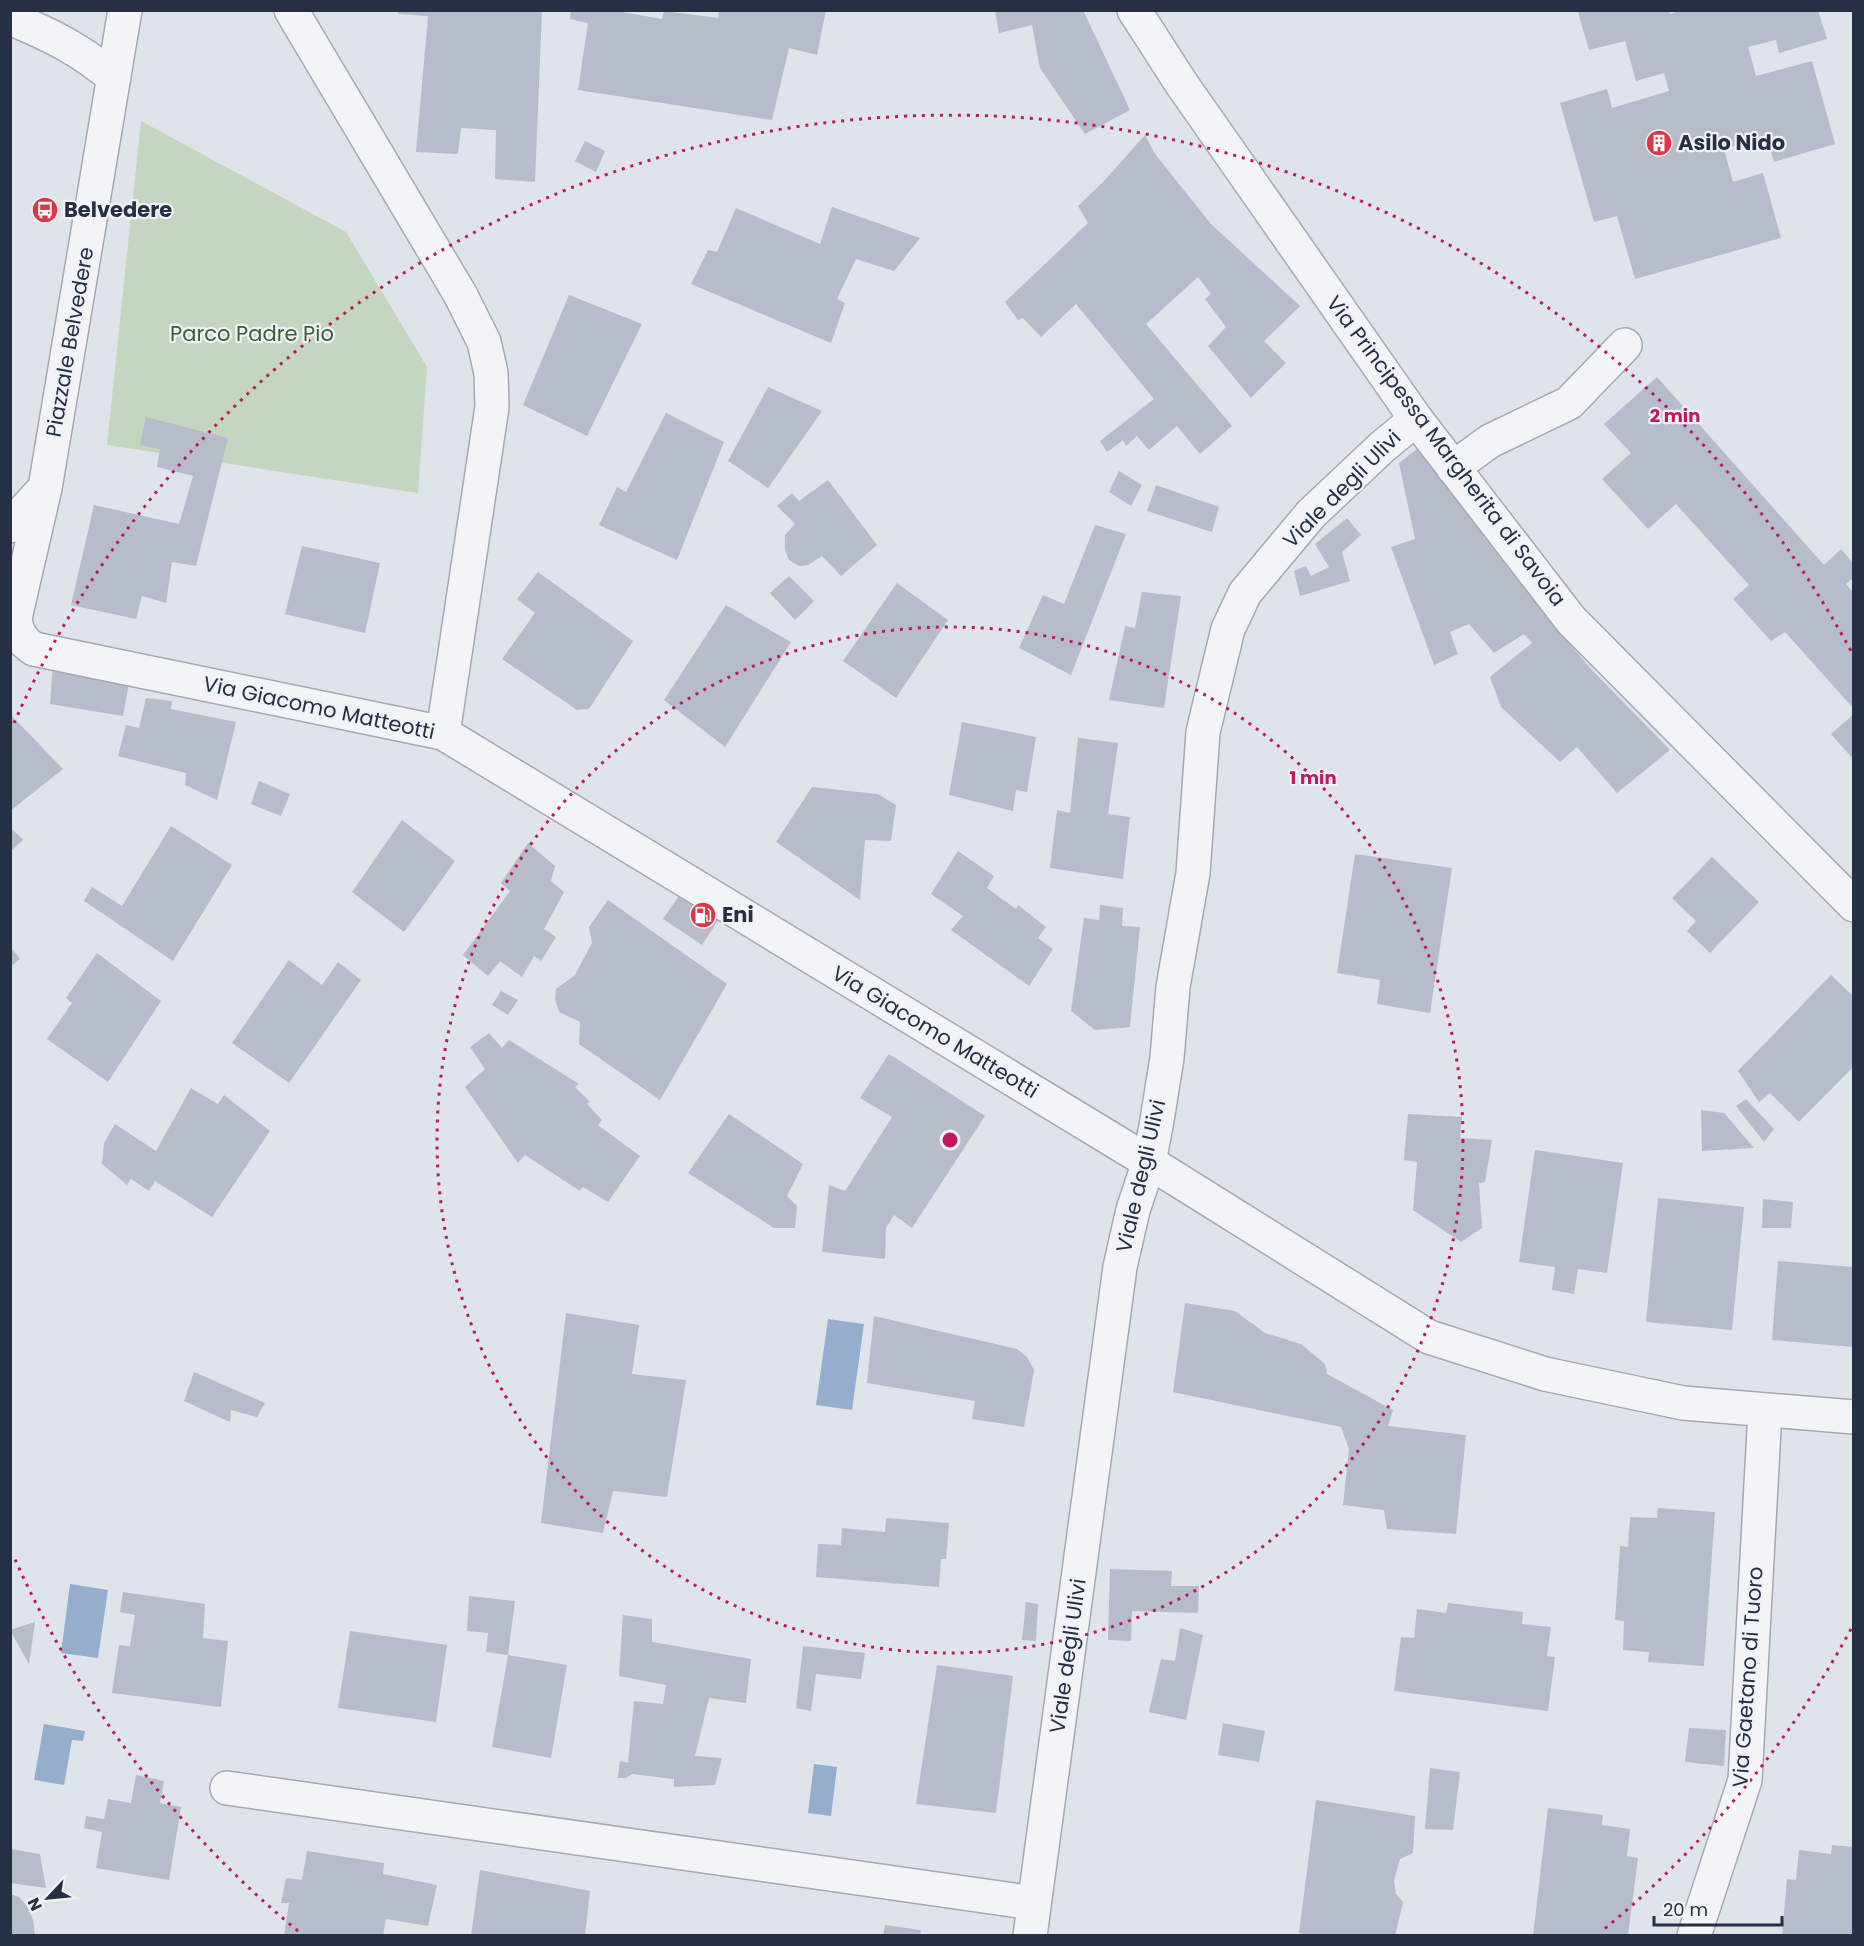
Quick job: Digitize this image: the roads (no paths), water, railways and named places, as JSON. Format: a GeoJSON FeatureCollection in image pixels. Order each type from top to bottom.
{"type":"FeatureCollection","features":[{"type":"Feature","properties":{"kind":"street","name":"Piazzale Belvedere"},"geometry":{"type":"LineString","coordinates":[[15,636],[15,618],[45,488],[125,10]]}},
{"type":"Feature","properties":{"kind":"street"},"geometry":{"type":"LineString","coordinates":[[291,10],[460,294],[484,342],[491,373],[492,407],[443,733]]}},
{"type":"Feature","properties":{"kind":"street","name":"Via Principessa Margherita di Savoia"},"geometry":{"type":"LineString","coordinates":[[1134,10],[1181,83],[1416,419],[1571,620],[1854,906]]}},
{"type":"Feature","properties":{"kind":"street"},"geometry":{"type":"LineString","coordinates":[[10,18],[70,46],[90,58],[114,78]]}},
{"type":"Feature","properties":{"kind":"street"},"geometry":{"type":"LineString","coordinates":[[1453,468],[1490,441],[1569,403],[1625,345]]}},
{"type":"Feature","properties":{"kind":"street","name":"Viale degli Ulivi"},"geometry":{"type":"LineString","coordinates":[[1030,1935],[1120,1267],[1133,1210],[1149,1162],[1167,1058],[1173,987],[1193,873],[1203,732],[1228,629],[1245,593],[1311,514],[1381,448],[1416,419]]}},
{"type":"Feature","properties":{"kind":"street"},"geometry":{"type":"LineString","coordinates":[[10,526],[45,488]]}},
{"type":"Feature","properties":{"kind":"street","name":"Via Giacomo Matteotti"},"geometry":{"type":"LineString","coordinates":[[15,636],[34,649],[443,733],[1149,1162],[1429,1337],[1545,1374],[1683,1403],[1854,1417]]}},
{"type":"Feature","properties":{"kind":"street","name":"Via Gaetano di Tuoro"},"geometry":{"type":"LineString","coordinates":[[1694,1935],[1745,1780],[1765,1411]]}},
{"type":"Feature","properties":{"kind":"street"},"geometry":{"type":"LineString","coordinates":[[227,1788],[1034,1903]]}},
{"type":"Feature","properties":{"kind":"water"},"geometry":{"type":"Polygon","coordinates":[[[828,1319],[864,1324],[852,1410],[816,1405],[828,1319]]]}},
{"type":"Feature","properties":{"kind":"water"},"geometry":{"type":"Polygon","coordinates":[[[70,1584],[108,1590],[98,1658],[61,1653],[70,1584]]]}},
{"type":"Feature","properties":{"kind":"water"},"geometry":{"type":"Polygon","coordinates":[[[44,1724],[85,1731],[83,1741],[72,1740],[64,1785],[34,1780],[44,1724]]]}},
{"type":"Feature","properties":{"kind":"water"},"geometry":{"type":"Polygon","coordinates":[[[814,1764],[837,1767],[831,1816],[808,1813],[814,1764]]]}},
{"type":"Feature","properties":{"kind":"place","name":"Asilo Nido"},"geometry":{"type":"Point","coordinates":[1659,143]}},
{"type":"Feature","properties":{"kind":"place","name":"Belvedere"},"geometry":{"type":"Point","coordinates":[45,210]}},
{"type":"Feature","properties":{"kind":"place","name":"Eni"},"geometry":{"type":"Point","coordinates":[703,915]}},
{"type":"Feature","properties":{"kind":"park label","name":"Parco Padre Pio"},"geometry":{"type":"Point","coordinates":[252,334]}}]}
